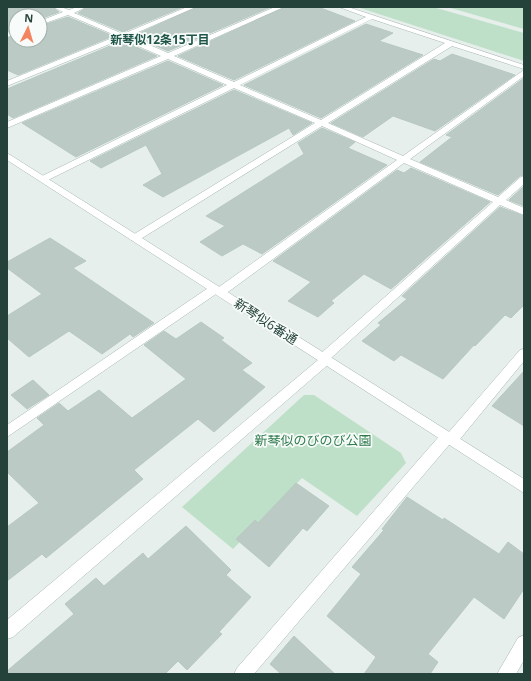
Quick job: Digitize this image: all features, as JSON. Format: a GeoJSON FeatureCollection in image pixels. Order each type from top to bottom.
{"type":"FeatureCollection","features":[{"type":"Feature","properties":{"kind":"street"},"geometry":{"type":"LineString","coordinates":[[56,7],[524,212]]}},
{"type":"Feature","properties":{"kind":"street"},"geometry":{"type":"LineString","coordinates":[[48,20],[83,7]]}},
{"type":"Feature","properties":{"kind":"street"},"geometry":{"type":"LineString","coordinates":[[7,84],[193,7]]}},
{"type":"Feature","properties":{"kind":"street"},"geometry":{"type":"LineString","coordinates":[[7,125],[281,7]]}},
{"type":"Feature","properties":{"kind":"street"},"geometry":{"type":"LineString","coordinates":[[342,7],[524,67]]}},
{"type":"Feature","properties":{"kind":"street"},"geometry":{"type":"LineString","coordinates":[[43,179],[233,84],[372,17]]}},
{"type":"Feature","properties":{"kind":"street"},"geometry":{"type":"LineString","coordinates":[[135,238],[451,43]]}},
{"type":"Feature","properties":{"kind":"street"},"geometry":{"type":"LineString","coordinates":[[7,432],[218,291],[524,72]]}},
{"type":"Feature","properties":{"kind":"street","name":"新琴似6番通"},"geometry":{"type":"LineString","coordinates":[[7,156],[524,487]]}},
{"type":"Feature","properties":{"kind":"street"},"geometry":{"type":"LineString","coordinates":[[7,631],[324,359],[524,179]]}},
{"type":"Feature","properties":{"kind":"street"},"geometry":{"type":"LineString","coordinates":[[243,674],[524,353]]}},
{"type":"Feature","properties":{"kind":"street"},"geometry":{"type":"LineString","coordinates":[[506,674],[524,644]]}},
{"type":"Feature","properties":{"kind":"green space"},"geometry":{"type":"Polygon","coordinates":[[[357,7],[433,7],[524,33],[524,61],[357,7]]]}},
{"type":"Feature","properties":{"kind":"green space"},"geometry":{"type":"Polygon","coordinates":[[[447,7],[524,7],[524,29],[447,7]]]}},
{"type":"Feature","properties":{"kind":"green space","name":"新琴似のびのび公園"},"geometry":{"type":"Polygon","coordinates":[[[304,395],[314,395],[401,453],[406,463],[357,516],[302,478],[233,549],[182,507],[304,395]]]}},
{"type":"Feature","properties":{"kind":"building"},"geometry":{"type":"Polygon","coordinates":[[[7,7],[52,7],[59,12],[48,16],[48,8],[8,8],[7,31],[7,7]]]}},
{"type":"Feature","properties":{"kind":"building"},"geometry":{"type":"Polygon","coordinates":[[[87,7],[183,7],[123,32],[78,13],[87,7]]]}},
{"type":"Feature","properties":{"kind":"building"},"geometry":{"type":"Polygon","coordinates":[[[197,7],[271,7],[168,51],[133,36],[197,7]]]}},
{"type":"Feature","properties":{"kind":"building"},"geometry":{"type":"Polygon","coordinates":[[[285,7],[318,7],[355,21],[234,80],[178,56],[285,7]]]}},
{"type":"Feature","properties":{"kind":"building"},"geometry":{"type":"Polygon","coordinates":[[[68,17],[113,36],[18,75],[7,70],[7,38],[8,48],[48,48],[48,23],[68,17]]]}},
{"type":"Feature","properties":{"kind":"building"},"geometry":{"type":"Polygon","coordinates":[[[366,24],[393,33],[379,41],[423,55],[321,118],[244,85],[366,24]]]}},
{"type":"Feature","properties":{"kind":"building"},"geometry":{"type":"Polygon","coordinates":[[[122,41],[157,56],[13,118],[7,114],[7,89],[122,41]]]}},
{"type":"Feature","properties":{"kind":"building"},"geometry":{"type":"Polygon","coordinates":[[[452,54],[515,75],[435,131],[393,116],[363,137],[331,123],[434,59],[440,61],[452,54]]]}},
{"type":"Feature","properties":{"kind":"building"},"geometry":{"type":"Polygon","coordinates":[[[168,61],[223,85],[76,157],[22,123],[168,61]]]}},
{"type":"Feature","properties":{"kind":"building"},"geometry":{"type":"Polygon","coordinates":[[[524,78],[524,175],[520,176],[498,195],[420,162],[452,137],[446,135],[524,78]]]}},
{"type":"Feature","properties":{"kind":"building"},"geometry":{"type":"Polygon","coordinates":[[[234,90],[312,123],[293,135],[289,128],[163,197],[143,185],[162,174],[146,145],[101,168],[90,161],[234,90]]]}},
{"type":"Feature","properties":{"kind":"building"},"geometry":{"type":"Polygon","coordinates":[[[322,128],[355,142],[348,148],[387,165],[262,254],[243,244],[222,256],[200,242],[225,226],[206,216],[304,154],[298,143],[322,128]]]}},
{"type":"Feature","properties":{"kind":"building"},"geometry":{"type":"Polygon","coordinates":[[[411,168],[490,202],[391,289],[364,274],[331,301],[334,303],[318,317],[288,301],[311,282],[273,261],[397,170],[404,173],[411,168]]]}},
{"type":"Feature","properties":{"kind":"building"},"geometry":{"type":"Polygon","coordinates":[[[524,186],[524,206],[509,200],[524,186]]]}},
{"type":"Feature","properties":{"kind":"building"},"geometry":{"type":"Polygon","coordinates":[[[500,207],[524,216],[524,305],[511,318],[505,315],[475,346],[474,345],[443,379],[401,355],[394,361],[362,341],[381,325],[378,323],[407,299],[402,296],[500,207]]]}},
{"type":"Feature","properties":{"kind":"building"},"geometry":{"type":"Polygon","coordinates":[[[50,238],[86,261],[73,268],[154,323],[133,337],[130,334],[102,354],[69,331],[29,357],[7,338],[7,316],[42,294],[7,268],[7,262],[50,238]]]}},
{"type":"Feature","properties":{"kind":"building"},"geometry":{"type":"Polygon","coordinates":[[[201,322],[224,338],[221,340],[252,363],[242,370],[265,387],[214,432],[198,419],[134,470],[143,479],[46,558],[42,554],[7,581],[7,527],[39,503],[7,472],[7,452],[44,425],[37,418],[59,403],[68,411],[99,390],[132,418],[186,379],[144,345],[164,331],[176,339],[201,322]]]}},
{"type":"Feature","properties":{"kind":"building"},"geometry":{"type":"Polygon","coordinates":[[[524,371],[524,426],[492,406],[524,371]]]}},
{"type":"Feature","properties":{"kind":"building"},"geometry":{"type":"Polygon","coordinates":[[[33,380],[49,395],[27,409],[11,395],[33,380]]]}},
{"type":"Feature","properties":{"kind":"building"},"geometry":{"type":"Polygon","coordinates":[[[296,483],[329,506],[307,531],[303,528],[269,567],[236,539],[255,520],[258,523],[296,483]]]}},
{"type":"Feature","properties":{"kind":"building"},"geometry":{"type":"Polygon","coordinates":[[[407,497],[443,520],[444,518],[499,554],[508,542],[524,554],[524,589],[504,619],[474,597],[428,654],[438,662],[430,674],[364,674],[376,657],[327,616],[361,574],[352,567],[384,530],[382,529],[407,497]]]}},
{"type":"Feature","properties":{"kind":"building"},"geometry":{"type":"Polygon","coordinates":[[[186,526],[231,570],[226,575],[251,597],[219,632],[222,634],[187,670],[178,661],[165,674],[7,674],[7,671],[74,614],[65,604],[96,578],[104,586],[143,553],[148,559],[186,526]]]}},
{"type":"Feature","properties":{"kind":"building"},"geometry":{"type":"Polygon","coordinates":[[[294,636],[335,674],[281,674],[270,664],[294,636]]]}},
{"type":"Feature","properties":{"kind":"district","name":"新琴似12条15丁目"},"geometry":{"type":"Point","coordinates":[160,40]}}]}
